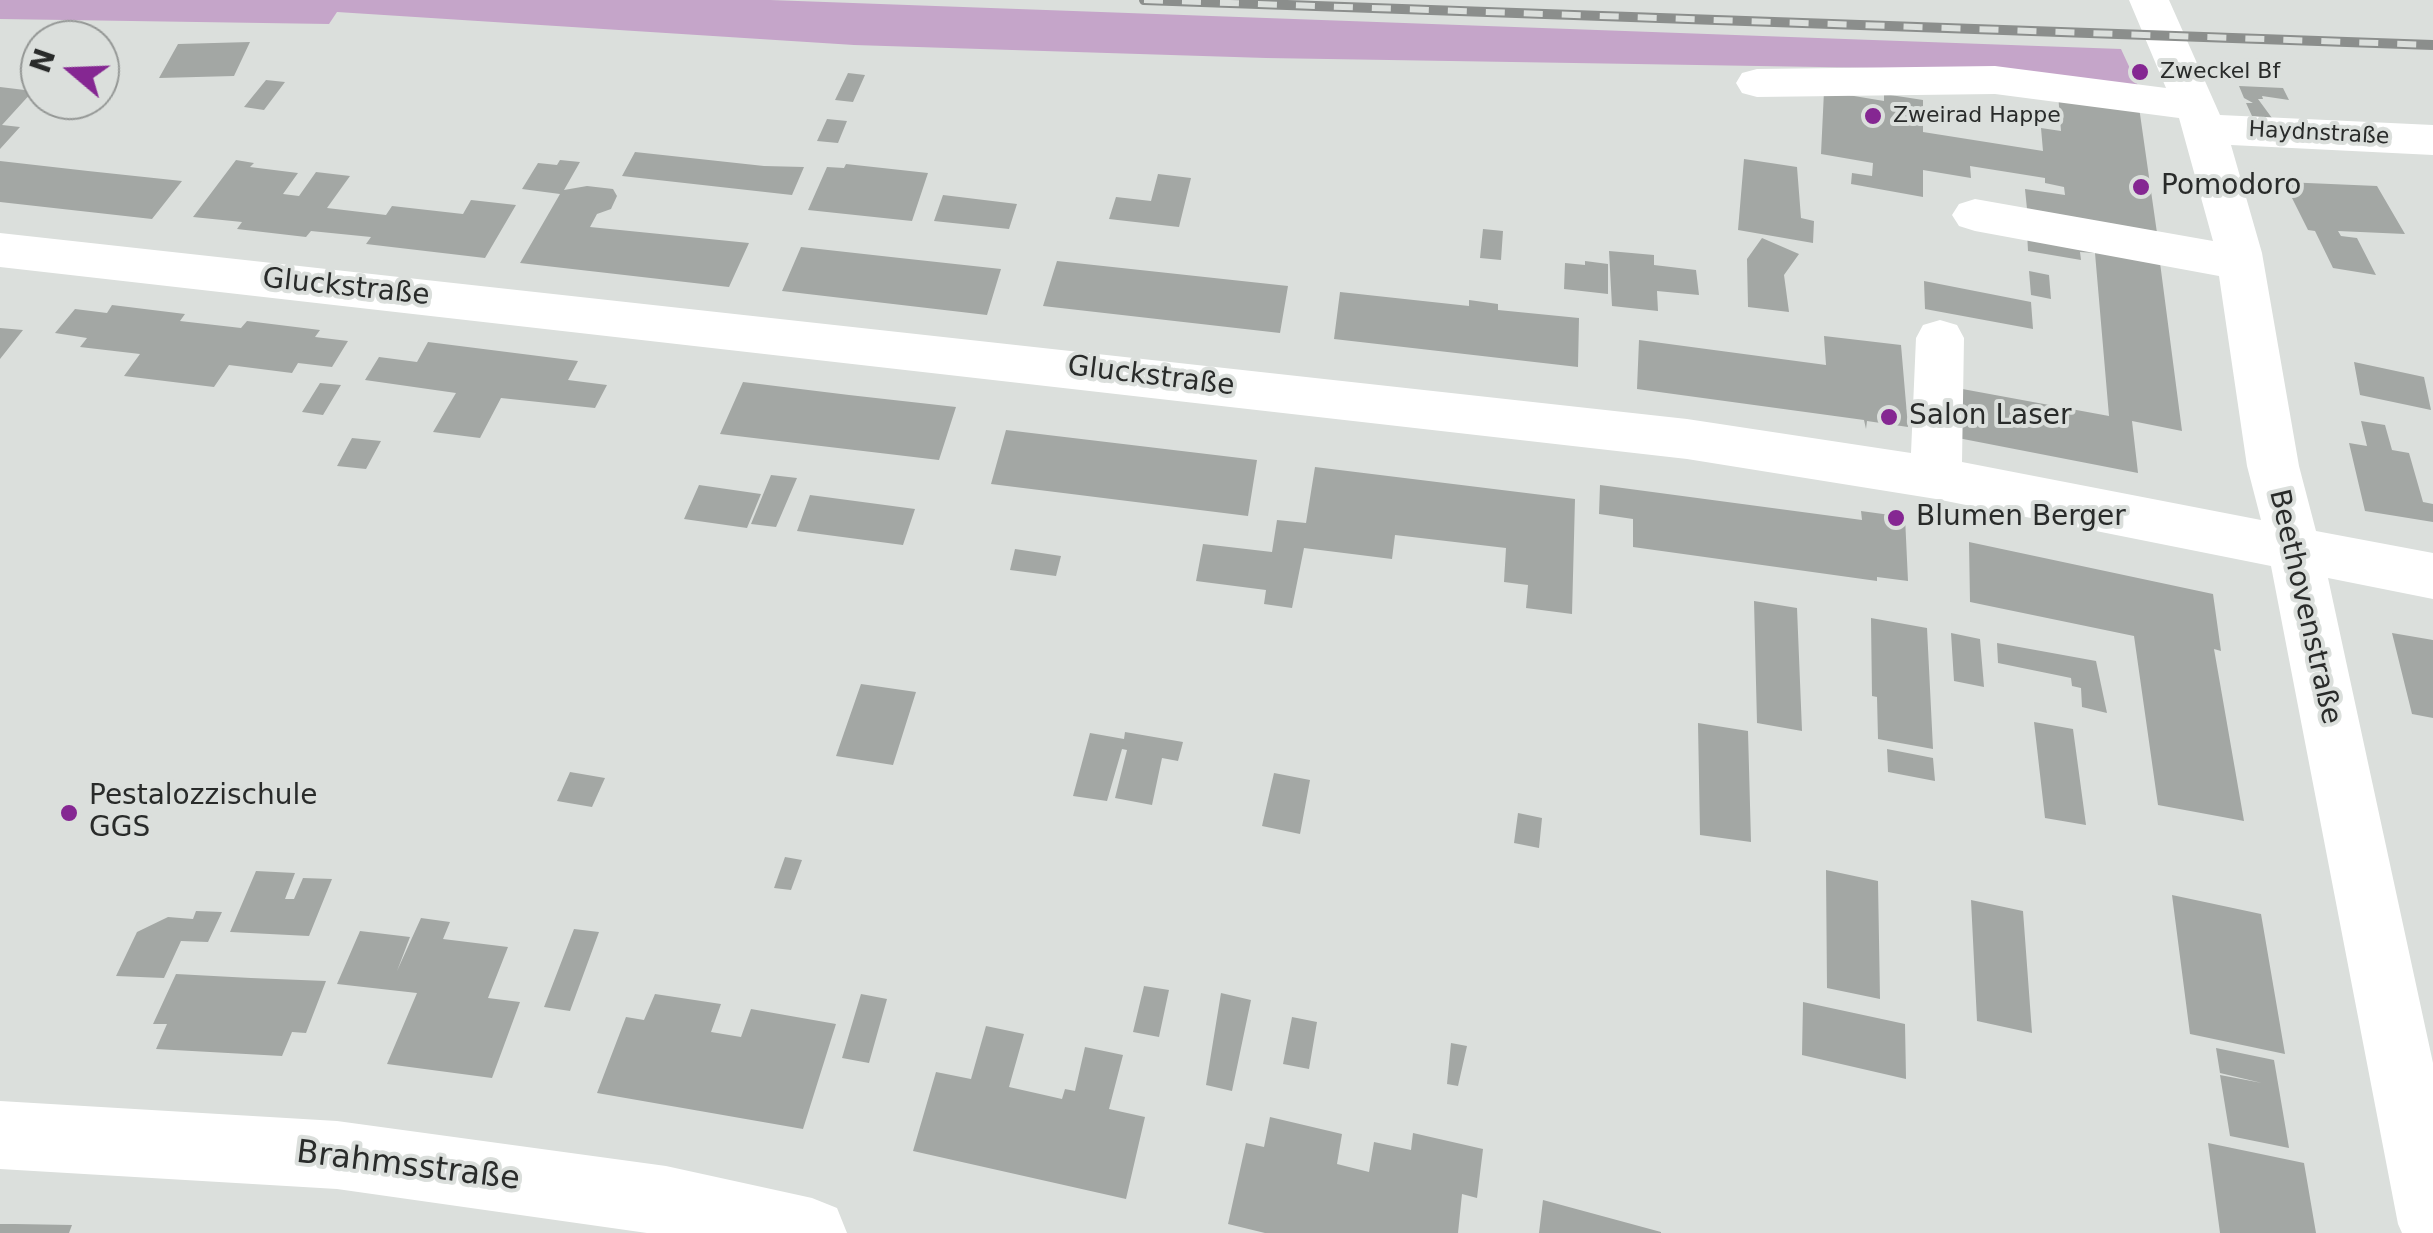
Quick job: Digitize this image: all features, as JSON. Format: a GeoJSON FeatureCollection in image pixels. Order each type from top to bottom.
{"type":"FeatureCollection","features":[{"type":"Feature","properties":{"kind":"street","name":"Beethovenstraße"},"geometry":{"type":"LineString","coordinates":[[2148,0],[2195,104],[2240,263],[2272,466],[2295,550],[2433,1224]]}},
{"type":"Feature","properties":{"kind":"street","name":"Haydnstraße"},"geometry":{"type":"LineString","coordinates":[[1757,84],[1996,80],[2195,104],[2433,140]]}},
{"type":"Feature","properties":{"kind":"street"},"geometry":{"type":"LineString","coordinates":[[1975,214],[2240,263]]}},
{"type":"Feature","properties":{"kind":"street","name":"Gluckstraße"},"geometry":{"type":"LineString","coordinates":[[0,250],[1687,439],[1936,478],[2433,576]]}},
{"type":"Feature","properties":{"kind":"street"},"geometry":{"type":"LineString","coordinates":[[1936,478],[1940,338]]}},
{"type":"Feature","properties":{"kind":"street","name":"Brahmsstraße"},"geometry":{"type":"LineString","coordinates":[[0,1135],[337,1155],[666,1201],[812,1233]]}},
{"type":"Feature","properties":{"kind":"shaded area"},"geometry":{"type":"Polygon","coordinates":[[[0,0],[770,0],[2121,49],[2140,90],[2005,70],[1266,58],[854,45],[337,12],[329,24],[0,19],[0,0]]]}},
{"type":"Feature","properties":{"kind":"building"},"geometry":{"type":"Polygon","coordinates":[[[250,42],[234,76],[159,78],[178,44],[250,42]]]}},
{"type":"Feature","properties":{"kind":"building"},"geometry":{"type":"Polygon","coordinates":[[[848,73],[865,75],[853,102],[835,100],[848,73]]]}},
{"type":"Feature","properties":{"kind":"building"},"geometry":{"type":"Polygon","coordinates":[[[266,80],[285,82],[264,110],[244,107],[266,80]]]}},
{"type":"Feature","properties":{"kind":"building"},"geometry":{"type":"Polygon","coordinates":[[[2239,86],[2283,88],[2289,100],[2262,96],[2258,99],[2272,118],[2252,116],[2246,103],[2253,103],[2244,98],[2239,86]]]}},
{"type":"Feature","properties":{"kind":"building"},"geometry":{"type":"Polygon","coordinates":[[[0,87],[20,89],[20,105],[2,125],[20,127],[0,149],[0,87]]]}},
{"type":"Feature","properties":{"kind":"building"},"geometry":{"type":"Polygon","coordinates":[[[1824,91],[1884,101],[1884,94],[1923,100],[1923,132],[2043,151],[2041,128],[2061,131],[2058,94],[2139,107],[2158,240],[2028,219],[2025,189],[2065,195],[2064,187],[2045,183],[2045,178],[1970,166],[1971,178],[1923,170],[1923,197],[1851,184],[1852,173],[1872,176],[1873,163],[1821,154],[1824,91]]]}},
{"type":"Feature","properties":{"kind":"building"},"geometry":{"type":"Polygon","coordinates":[[[827,119],[847,121],[838,143],[817,141],[827,119]]]}},
{"type":"Feature","properties":{"kind":"building"},"geometry":{"type":"Polygon","coordinates":[[[635,152],[804,167],[792,195],[622,176],[635,152]]]}},
{"type":"Feature","properties":{"kind":"building"},"geometry":{"type":"Polygon","coordinates":[[[1744,159],[1797,167],[1801,218],[1814,221],[1813,243],[1738,230],[1744,159]]]}},
{"type":"Feature","properties":{"kind":"building"},"geometry":{"type":"Polygon","coordinates":[[[236,160],[254,163],[250,167],[298,173],[283,194],[299,196],[316,172],[350,176],[327,208],[386,215],[392,206],[463,214],[471,200],[516,205],[485,258],[366,244],[371,237],[311,231],[306,237],[237,229],[242,222],[193,217],[236,160]]]}},
{"type":"Feature","properties":{"kind":"building"},"geometry":{"type":"Polygon","coordinates":[[[560,160],[580,162],[564,190],[587,186],[613,189],[617,196],[611,209],[597,214],[590,227],[749,243],[729,287],[520,263],[560,194],[522,189],[538,163],[557,165],[560,160]]]}},
{"type":"Feature","properties":{"kind":"building"},"geometry":{"type":"Polygon","coordinates":[[[0,161],[182,181],[152,219],[0,202],[0,161]]]}},
{"type":"Feature","properties":{"kind":"building"},"geometry":{"type":"Polygon","coordinates":[[[846,164],[928,173],[912,221],[808,210],[827,167],[844,168],[846,164]]]}},
{"type":"Feature","properties":{"kind":"building"},"geometry":{"type":"Polygon","coordinates":[[[1158,174],[1191,178],[1179,227],[1109,219],[1116,197],[1151,201],[1158,174]]]}},
{"type":"Feature","properties":{"kind":"building"},"geometry":{"type":"Polygon","coordinates":[[[2284,182],[2377,186],[2405,234],[2338,231],[2341,236],[2357,238],[2376,275],[2333,268],[2284,182]]]}},
{"type":"Feature","properties":{"kind":"building"},"geometry":{"type":"Polygon","coordinates":[[[943,195],[1017,204],[1009,229],[934,221],[943,195]]]}},
{"type":"Feature","properties":{"kind":"building"},"geometry":{"type":"Polygon","coordinates":[[[1483,229],[1503,231],[1501,260],[1480,258],[1483,229]]]}},
{"type":"Feature","properties":{"kind":"building"},"geometry":{"type":"Polygon","coordinates":[[[2027,232],[2159,255],[2182,431],[2132,421],[2138,473],[1958,438],[1957,388],[2109,416],[2095,253],[2080,252],[2081,260],[2028,251],[2027,232]]]}},
{"type":"Feature","properties":{"kind":"building"},"geometry":{"type":"Polygon","coordinates":[[[1762,238],[1799,254],[1784,275],[1789,312],[1748,307],[1747,259],[1762,238]]]}},
{"type":"Feature","properties":{"kind":"building"},"geometry":{"type":"Polygon","coordinates":[[[801,247],[1001,269],[987,315],[782,291],[801,247]]]}},
{"type":"Feature","properties":{"kind":"building"},"geometry":{"type":"Polygon","coordinates":[[[1609,251],[1654,255],[1654,265],[1696,270],[1699,295],[1657,291],[1658,311],[1612,306],[1609,251]]]}},
{"type":"Feature","properties":{"kind":"building"},"geometry":{"type":"Polygon","coordinates":[[[1057,261],[1288,286],[1280,333],[1043,306],[1057,261]]]}},
{"type":"Feature","properties":{"kind":"building"},"geometry":{"type":"Polygon","coordinates":[[[1585,261],[1608,264],[1608,294],[1564,289],[1565,263],[1585,265],[1585,261]]]}},
{"type":"Feature","properties":{"kind":"building"},"geometry":{"type":"Polygon","coordinates":[[[2029,271],[2049,275],[2051,299],[2031,295],[2029,271]]]}},
{"type":"Feature","properties":{"kind":"building"},"geometry":{"type":"Polygon","coordinates":[[[1924,281],[2031,302],[2033,329],[1925,309],[1924,281]]]}},
{"type":"Feature","properties":{"kind":"building"},"geometry":{"type":"Polygon","coordinates":[[[1340,292],[1469,306],[1469,300],[1498,304],[1498,310],[1579,318],[1578,367],[1334,339],[1340,292]]]}},
{"type":"Feature","properties":{"kind":"building"},"geometry":{"type":"Polygon","coordinates":[[[112,305],[185,314],[180,321],[241,328],[247,321],[320,330],[315,337],[348,341],[332,367],[298,363],[292,373],[229,365],[214,387],[124,376],[140,354],[80,347],[87,338],[55,333],[75,309],[107,313],[112,305]]]}},
{"type":"Feature","properties":{"kind":"building"},"geometry":{"type":"Polygon","coordinates":[[[0,328],[23,330],[0,359],[0,328]]]}},
{"type":"Feature","properties":{"kind":"building"},"geometry":{"type":"Polygon","coordinates":[[[1824,336],[1901,345],[1908,427],[1867,421],[1866,429],[1864,420],[1637,389],[1639,340],[1826,365],[1824,336]]]}},
{"type":"Feature","properties":{"kind":"building"},"geometry":{"type":"Polygon","coordinates":[[[428,342],[578,361],[568,380],[607,385],[595,408],[501,398],[480,438],[433,432],[456,393],[365,380],[379,357],[417,362],[428,342]]]}},
{"type":"Feature","properties":{"kind":"building"},"geometry":{"type":"Polygon","coordinates":[[[2354,362],[2424,377],[2431,410],[2360,395],[2354,362]]]}},
{"type":"Feature","properties":{"kind":"building"},"geometry":{"type":"Polygon","coordinates":[[[743,382],[956,407],[939,460],[720,434],[743,382]]]}},
{"type":"Feature","properties":{"kind":"building"},"geometry":{"type":"Polygon","coordinates":[[[320,383],[341,385],[323,415],[302,412],[320,383]]]}},
{"type":"Feature","properties":{"kind":"building"},"geometry":{"type":"Polygon","coordinates":[[[2361,421],[2385,425],[2392,450],[2409,453],[2423,502],[2433,504],[2433,522],[2365,511],[2349,443],[2367,446],[2361,421]]]}},
{"type":"Feature","properties":{"kind":"building"},"geometry":{"type":"Polygon","coordinates":[[[1006,430],[1257,460],[1248,516],[991,484],[1006,430]]]}},
{"type":"Feature","properties":{"kind":"building"},"geometry":{"type":"Polygon","coordinates":[[[352,438],[381,441],[366,469],[337,466],[352,438]]]}},
{"type":"Feature","properties":{"kind":"building"},"geometry":{"type":"Polygon","coordinates":[[[1315,467],[1575,499],[1572,614],[1526,608],[1528,585],[1504,582],[1506,548],[1395,535],[1392,559],[1304,548],[1292,608],[1264,604],[1266,590],[1196,581],[1203,544],[1272,552],[1277,520],[1306,523],[1315,467]]]}},
{"type":"Feature","properties":{"kind":"building"},"geometry":{"type":"Polygon","coordinates":[[[771,475],[797,478],[776,527],[751,524],[771,475]]]}},
{"type":"Feature","properties":{"kind":"building"},"geometry":{"type":"Polygon","coordinates":[[[699,485],[761,494],[747,528],[684,519],[699,485]]]}},
{"type":"Feature","properties":{"kind":"building"},"geometry":{"type":"Polygon","coordinates":[[[1600,485],[1862,520],[1861,511],[1905,517],[1908,581],[1877,577],[1877,581],[1633,547],[1633,519],[1599,514],[1600,485]]]}},
{"type":"Feature","properties":{"kind":"building"},"geometry":{"type":"Polygon","coordinates":[[[810,495],[915,509],[903,545],[797,531],[810,495]]]}},
{"type":"Feature","properties":{"kind":"building"},"geometry":{"type":"Polygon","coordinates":[[[1969,542],[2213,594],[2221,651],[2214,649],[2244,821],[2158,805],[2134,636],[1970,602],[1969,542]]]}},
{"type":"Feature","properties":{"kind":"building"},"geometry":{"type":"Polygon","coordinates":[[[1015,549],[1061,556],[1056,576],[1010,570],[1015,549]]]}},
{"type":"Feature","properties":{"kind":"building"},"geometry":{"type":"Polygon","coordinates":[[[1754,601],[1797,608],[1802,731],[1757,723],[1754,601]]]}},
{"type":"Feature","properties":{"kind":"building"},"geometry":{"type":"Polygon","coordinates":[[[1871,618],[1927,628],[1933,749],[1878,739],[1877,697],[1872,696],[1871,618]]]}},
{"type":"Feature","properties":{"kind":"building"},"geometry":{"type":"Polygon","coordinates":[[[1951,633],[1980,639],[1984,687],[1954,681],[1951,633]]]}},
{"type":"Feature","properties":{"kind":"building"},"geometry":{"type":"Polygon","coordinates":[[[2392,633],[2433,640],[2433,718],[2412,714],[2392,633]]]}},
{"type":"Feature","properties":{"kind":"building"},"geometry":{"type":"Polygon","coordinates":[[[1997,643],[2096,661],[2107,713],[2082,707],[2081,688],[2072,686],[2071,678],[1998,663],[1997,643]]]}},
{"type":"Feature","properties":{"kind":"building"},"geometry":{"type":"Polygon","coordinates":[[[861,684],[916,692],[893,765],[836,756],[861,684]]]}},
{"type":"Feature","properties":{"kind":"building"},"geometry":{"type":"Polygon","coordinates":[[[2034,722],[2073,729],[2086,825],[2045,818],[2034,722]]]}},
{"type":"Feature","properties":{"kind":"building"},"geometry":{"type":"Polygon","coordinates":[[[1698,723],[1748,731],[1751,842],[1700,835],[1698,723]]]}},
{"type":"Feature","properties":{"kind":"building"},"geometry":{"type":"Polygon","coordinates":[[[1125,732],[1183,742],[1178,761],[1162,758],[1152,805],[1115,798],[1127,750],[1122,749],[1107,801],[1073,796],[1090,733],[1124,739],[1125,732]]]}},
{"type":"Feature","properties":{"kind":"building"},"geometry":{"type":"Polygon","coordinates":[[[1887,749],[1933,758],[1935,781],[1888,772],[1887,749]]]}},
{"type":"Feature","properties":{"kind":"building"},"geometry":{"type":"Polygon","coordinates":[[[570,772],[605,778],[592,807],[557,801],[570,772]]]}},
{"type":"Feature","properties":{"kind":"building"},"geometry":{"type":"Polygon","coordinates":[[[1274,773],[1310,780],[1300,834],[1262,826],[1274,773]]]}},
{"type":"Feature","properties":{"kind":"building"},"geometry":{"type":"Polygon","coordinates":[[[1518,813],[1542,818],[1539,848],[1514,843],[1518,813]]]}},
{"type":"Feature","properties":{"kind":"building"},"geometry":{"type":"Polygon","coordinates":[[[785,857],[802,860],[791,890],[774,888],[785,857]]]}},
{"type":"Feature","properties":{"kind":"building"},"geometry":{"type":"Polygon","coordinates":[[[1826,870],[1878,881],[1880,999],[1827,988],[1826,870]]]}},
{"type":"Feature","properties":{"kind":"building"},"geometry":{"type":"Polygon","coordinates":[[[256,871],[295,873],[285,899],[294,899],[303,878],[332,879],[309,936],[230,932],[256,871]]]}},
{"type":"Feature","properties":{"kind":"building"},"geometry":{"type":"Polygon","coordinates":[[[2172,895],[2261,914],[2285,1054],[2190,1034],[2172,895]]]}},
{"type":"Feature","properties":{"kind":"building"},"geometry":{"type":"Polygon","coordinates":[[[1971,900],[2023,911],[2032,1033],[1977,1021],[1971,900]]]}},
{"type":"Feature","properties":{"kind":"building"},"geometry":{"type":"Polygon","coordinates":[[[196,911],[222,912],[208,942],[181,941],[164,978],[116,976],[137,932],[168,917],[193,919],[196,911]]]}},
{"type":"Feature","properties":{"kind":"building"},"geometry":{"type":"Polygon","coordinates":[[[421,918],[450,922],[443,939],[508,947],[488,998],[520,1002],[492,1078],[387,1064],[417,993],[337,984],[360,931],[410,937],[397,971],[421,918]]]}},
{"type":"Feature","properties":{"kind":"building"},"geometry":{"type":"Polygon","coordinates":[[[574,929],[599,932],[570,1011],[544,1007],[574,929]]]}},
{"type":"Feature","properties":{"kind":"building"},"geometry":{"type":"Polygon","coordinates":[[[176,974],[326,981],[306,1033],[292,1032],[282,1056],[156,1049],[167,1024],[153,1024],[176,974]]]}},
{"type":"Feature","properties":{"kind":"building"},"geometry":{"type":"Polygon","coordinates":[[[1144,986],[1169,990],[1159,1037],[1133,1032],[1144,986]]]}},
{"type":"Feature","properties":{"kind":"building"},"geometry":{"type":"Polygon","coordinates":[[[1221,993],[1251,1000],[1232,1091],[1206,1085],[1221,993]]]}},
{"type":"Feature","properties":{"kind":"building"},"geometry":{"type":"Polygon","coordinates":[[[655,994],[721,1004],[711,1032],[741,1037],[751,1009],[836,1024],[803,1129],[597,1093],[626,1017],[644,1020],[655,994]]]}},
{"type":"Feature","properties":{"kind":"building"},"geometry":{"type":"Polygon","coordinates":[[[861,994],[887,999],[869,1063],[842,1058],[861,994]]]}},
{"type":"Feature","properties":{"kind":"building"},"geometry":{"type":"Polygon","coordinates":[[[1803,1002],[1905,1024],[1906,1079],[1802,1055],[1803,1002]]]}},
{"type":"Feature","properties":{"kind":"building"},"geometry":{"type":"Polygon","coordinates":[[[1292,1017],[1317,1022],[1309,1069],[1283,1064],[1292,1017]]]}},
{"type":"Feature","properties":{"kind":"building"},"geometry":{"type":"Polygon","coordinates":[[[986,1026],[1024,1034],[1009,1087],[1062,1099],[1065,1089],[1075,1091],[1085,1047],[1123,1055],[1109,1109],[1145,1117],[1126,1199],[913,1151],[936,1072],[971,1079],[986,1026]]]}},
{"type":"Feature","properties":{"kind":"building"},"geometry":{"type":"Polygon","coordinates":[[[1451,1043],[1467,1046],[1458,1086],[1447,1084],[1451,1043]]]}},
{"type":"Feature","properties":{"kind":"building"},"geometry":{"type":"Polygon","coordinates":[[[2216,1048],[2274,1060],[2289,1148],[2230,1136],[2220,1075],[2262,1083],[2220,1073],[2216,1048]]]}},
{"type":"Feature","properties":{"kind":"building"},"geometry":{"type":"Polygon","coordinates":[[[1270,1117],[1342,1134],[1337,1164],[1369,1172],[1374,1142],[1411,1150],[1413,1133],[1483,1149],[1477,1198],[1462,1194],[1458,1233],[1265,1233],[1228,1224],[1246,1143],[1264,1147],[1270,1117]]]}},
{"type":"Feature","properties":{"kind":"building"},"geometry":{"type":"Polygon","coordinates":[[[2208,1143],[2304,1163],[2316,1233],[2220,1233],[2208,1143]]]}},
{"type":"Feature","properties":{"kind":"building"},"geometry":{"type":"Polygon","coordinates":[[[1543,1200],[1661,1232],[1661,1233],[1539,1233],[1543,1200]]]}},
{"type":"Feature","properties":{"kind":"building"},"geometry":{"type":"Polygon","coordinates":[[[0,1224],[72,1225],[69,1233],[0,1233],[0,1224]]]}},
{"type":"Feature","properties":{"kind":"railway"},"geometry":{"type":"LineString","coordinates":[[1144,0],[2433,45]]}},
{"type":"Feature","properties":{"kind":"place","name":"Zweckel Bf"},"geometry":{"type":"Point","coordinates":[2140,72]}},
{"type":"Feature","properties":{"kind":"place","name":"Zweirad Happe"},"geometry":{"type":"Point","coordinates":[1873,116]}},
{"type":"Feature","properties":{"kind":"place","name":"Pomodoro"},"geometry":{"type":"Point","coordinates":[2141,187]}},
{"type":"Feature","properties":{"kind":"place","name":"Salon Laser"},"geometry":{"type":"Point","coordinates":[1889,417]}},
{"type":"Feature","properties":{"kind":"place","name":"Blumen Berger"},"geometry":{"type":"Point","coordinates":[1896,518]}},
{"type":"Feature","properties":{"kind":"place","name":"Pestalozzischule GGS"},"geometry":{"type":"Point","coordinates":[69,813]}}]}
